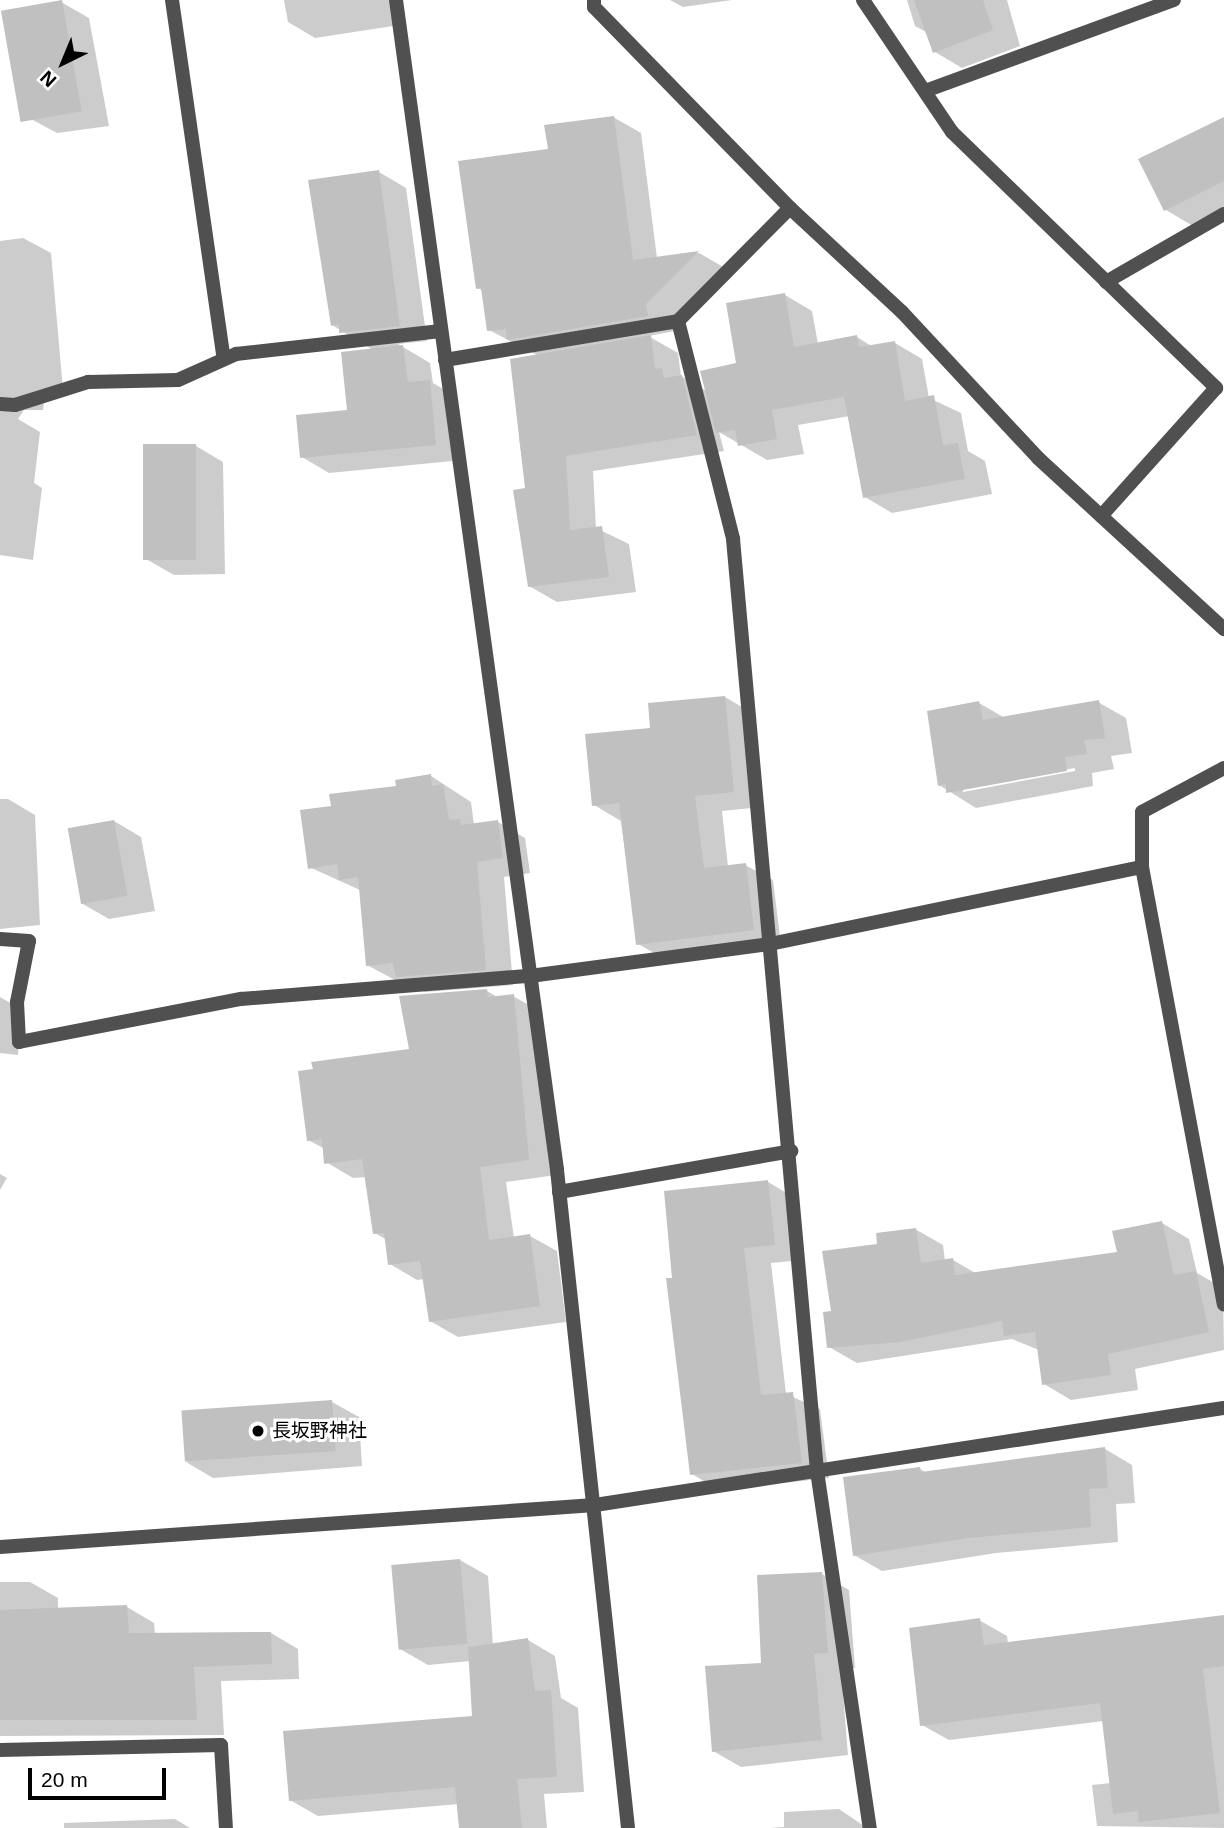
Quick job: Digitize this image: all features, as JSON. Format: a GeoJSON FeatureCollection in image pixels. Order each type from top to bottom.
{"type":"FeatureCollection","features":[{"type":"Feature","properties":{"kind":"street"},"geometry":{"type":"LineString","coordinates":[[172,0],[224,359]]}},
{"type":"Feature","properties":{"kind":"street"},"geometry":{"type":"LineString","coordinates":[[396,0],[559,1192],[596,1505],[628,1828]]}},
{"type":"Feature","properties":{"kind":"street"},"geometry":{"type":"LineString","coordinates":[[594,0],[594,7],[790,208],[902,312],[1038,458],[1224,629]]}},
{"type":"Feature","properties":{"kind":"street"},"geometry":{"type":"LineString","coordinates":[[863,0],[952,132],[1216,388],[1101,516]]}},
{"type":"Feature","properties":{"kind":"street"},"geometry":{"type":"LineString","coordinates":[[925,91],[1174,0]]}},
{"type":"Feature","properties":{"kind":"street"},"geometry":{"type":"LineString","coordinates":[[445,360],[678,321],[790,208]]}},
{"type":"Feature","properties":{"kind":"street"},"geometry":{"type":"LineString","coordinates":[[1106,282],[1224,214]]}},
{"type":"Feature","properties":{"kind":"street"},"geometry":{"type":"LineString","coordinates":[[678,321],[733,539],[791,1151],[817,1471],[870,1828]]}},
{"type":"Feature","properties":{"kind":"street"},"geometry":{"type":"LineString","coordinates":[[0,404],[15,405],[88,383],[178,380],[236,354],[442,331]]}},
{"type":"Feature","properties":{"kind":"street"},"geometry":{"type":"LineString","coordinates":[[1224,768],[1142,812],[1142,867],[1224,1304]]}},
{"type":"Feature","properties":{"kind":"street"},"geometry":{"type":"LineString","coordinates":[[0,939],[29,941],[18,1002],[19,1042],[241,999],[530,976],[770,944],[1142,867]]}},
{"type":"Feature","properties":{"kind":"street"},"geometry":{"type":"LineString","coordinates":[[559,1192],[791,1151]]}},
{"type":"Feature","properties":{"kind":"street"},"geometry":{"type":"LineString","coordinates":[[0,1547],[596,1505],[1224,1408]]}},
{"type":"Feature","properties":{"kind":"street"},"geometry":{"type":"LineString","coordinates":[[0,1750],[221,1745],[226,1828]]}},
{"type":"Feature","properties":{"kind":"building"},"geometry":{"type":"Polygon","coordinates":[[[62,0],[82,111],[21,122],[1,11],[62,0]]]}},
{"type":"Feature","properties":{"kind":"building"},"geometry":{"type":"Polygon","coordinates":[[[914,0],[983,0],[993,30],[933,53],[914,0]]]}},
{"type":"Feature","properties":{"kind":"building"},"geometry":{"type":"Polygon","coordinates":[[[614,116],[633,260],[699,251],[646,304],[648,316],[507,340],[506,329],[487,331],[481,288],[476,289],[458,161],[548,149],[544,125],[614,116]]]}},
{"type":"Feature","properties":{"kind":"building"},"geometry":{"type":"Polygon","coordinates":[[[1224,117],[1224,181],[1164,211],[1138,159],[1224,117]]]}},
{"type":"Feature","properties":{"kind":"building"},"geometry":{"type":"Polygon","coordinates":[[[379,170],[400,326],[339,333],[339,324],[331,326],[308,180],[379,170]]]}},
{"type":"Feature","properties":{"kind":"building"},"geometry":{"type":"Polygon","coordinates":[[[785,293],[794,347],[857,335],[859,347],[895,341],[905,401],[934,395],[943,445],[958,443],[965,479],[863,498],[844,397],[772,410],[777,439],[738,446],[735,430],[716,433],[700,371],[736,363],[726,303],[785,293]]]}},
{"type":"Feature","properties":{"kind":"building"},"geometry":{"type":"Polygon","coordinates":[[[651,335],[655,369],[662,368],[664,378],[682,375],[697,435],[566,456],[570,530],[602,526],[609,577],[528,587],[513,490],[525,488],[510,359],[651,335]]]}},
{"type":"Feature","properties":{"kind":"building"},"geometry":{"type":"Polygon","coordinates":[[[403,345],[408,382],[430,380],[436,445],[300,458],[296,415],[347,410],[341,352],[403,345]]]}},
{"type":"Feature","properties":{"kind":"building"},"geometry":{"type":"Polygon","coordinates":[[[143,444],[196,444],[196,560],[143,560],[143,444]]]}},
{"type":"Feature","properties":{"kind":"building"},"geometry":{"type":"Polygon","coordinates":[[[725,696],[734,792],[695,796],[704,868],[746,863],[754,930],[636,945],[619,803],[592,806],[585,734],[650,728],[648,703],[725,696]]]}},
{"type":"Feature","properties":{"kind":"building"},"geometry":{"type":"Polygon","coordinates":[[[1099,700],[1105,738],[1084,740],[1087,754],[1065,757],[1067,771],[946,793],[946,784],[938,786],[927,711],[979,701],[983,720],[1099,700]]]}},
{"type":"Feature","properties":{"kind":"building"},"geometry":{"type":"Polygon","coordinates":[[[431,774],[432,786],[443,784],[449,820],[460,819],[461,825],[498,820],[503,858],[477,862],[486,970],[396,977],[393,963],[366,966],[358,877],[339,880],[337,864],[308,869],[300,810],[331,806],[329,794],[396,786],[395,780],[431,774]]]}},
{"type":"Feature","properties":{"kind":"building"},"geometry":{"type":"Polygon","coordinates":[[[114,820],[127,896],[81,904],[68,828],[114,820]]]}},
{"type":"Feature","properties":{"kind":"building"},"geometry":{"type":"Polygon","coordinates":[[[487,989],[488,997],[514,994],[529,1160],[480,1167],[489,1240],[530,1234],[540,1306],[429,1322],[420,1261],[388,1265],[384,1233],[373,1234],[362,1159],[324,1164],[322,1139],[307,1141],[298,1071],[313,1069],[311,1062],[409,1049],[399,996],[487,989]]]}},
{"type":"Feature","properties":{"kind":"building"},"geometry":{"type":"Polygon","coordinates":[[[768,1180],[775,1245],[744,1248],[761,1395],[793,1392],[802,1463],[690,1475],[666,1278],[672,1278],[664,1191],[768,1180]]]}},
{"type":"Feature","properties":{"kind":"building"},"geometry":{"type":"Polygon","coordinates":[[[1162,1221],[1174,1275],[1196,1271],[1209,1332],[1108,1354],[1111,1375],[1042,1385],[1035,1332],[1004,1336],[1002,1321],[900,1342],[827,1348],[823,1312],[831,1311],[822,1251],[877,1244],[876,1233],[916,1228],[921,1263],[953,1258],[955,1275],[1117,1252],[1112,1231],[1162,1221]]]}},
{"type":"Feature","properties":{"kind":"building","name":"長坂野神社"},"geometry":{"type":"Polygon","coordinates":[[[332,1400],[336,1451],[185,1461],[181,1411],[332,1400]]]}},
{"type":"Feature","properties":{"kind":"building"},"geometry":{"type":"Polygon","coordinates":[[[1105,1447],[1108,1488],[1089,1489],[1091,1527],[968,1538],[853,1556],[843,1477],[920,1467],[921,1472],[1105,1447]]]}},
{"type":"Feature","properties":{"kind":"building"},"geometry":{"type":"Polygon","coordinates":[[[460,1559],[467,1644],[399,1650],[391,1565],[460,1559]]]}},
{"type":"Feature","properties":{"kind":"building"},"geometry":{"type":"Polygon","coordinates":[[[822,1572],[828,1653],[814,1654],[822,1740],[712,1752],[705,1666],[761,1663],[757,1575],[822,1572]]]}},
{"type":"Feature","properties":{"kind":"building"},"geometry":{"type":"Polygon","coordinates":[[[127,1605],[129,1633],[271,1632],[272,1664],[194,1667],[197,1720],[0,1720],[0,1610],[127,1605]]]}},
{"type":"Feature","properties":{"kind":"building"},"geometry":{"type":"Polygon","coordinates":[[[1224,1615],[1224,1666],[1203,1669],[1220,1813],[1139,1822],[1138,1811],[1113,1814],[1100,1703],[920,1726],[909,1628],[980,1618],[984,1645],[1224,1615]]]}},
{"type":"Feature","properties":{"kind":"building"},"geometry":{"type":"Polygon","coordinates":[[[528,1638],[535,1691],[551,1690],[557,1777],[517,1779],[522,1828],[459,1828],[455,1787],[289,1801],[283,1731],[472,1716],[468,1647],[528,1638]]]}},
{"type":"Feature","properties":{"kind":"place","name":"長坂野神社"},"geometry":{"type":"Point","coordinates":[258,1431]}}]}
